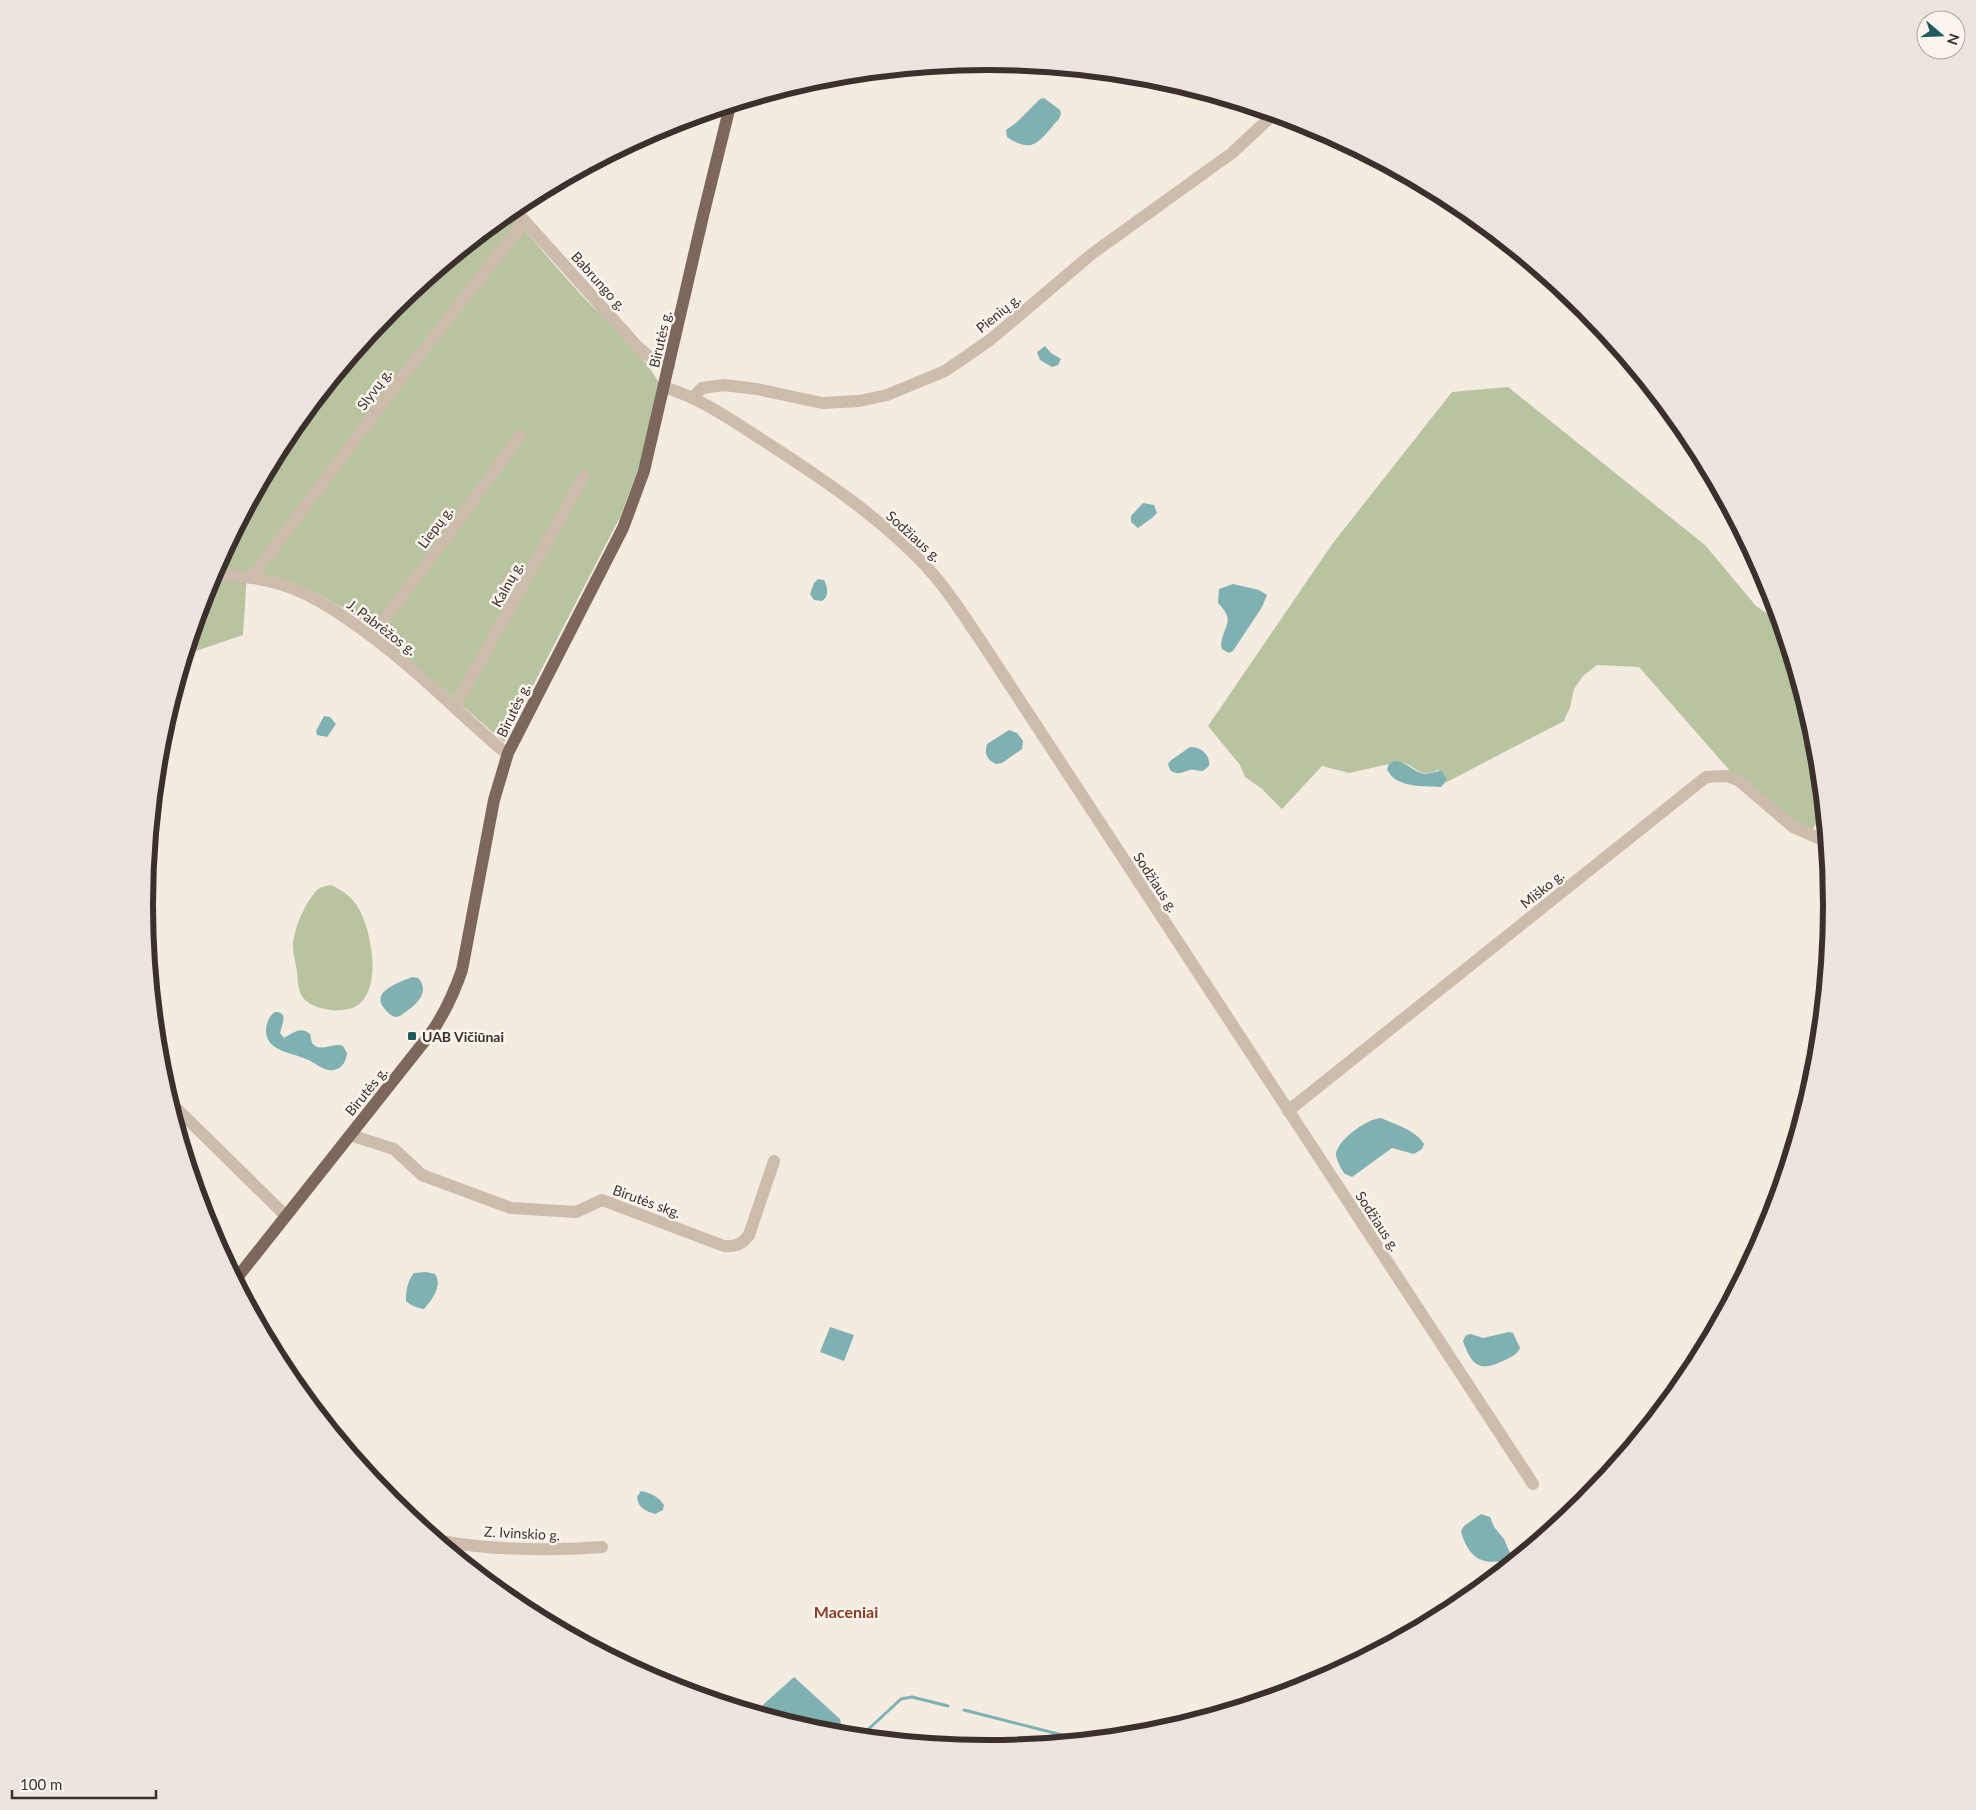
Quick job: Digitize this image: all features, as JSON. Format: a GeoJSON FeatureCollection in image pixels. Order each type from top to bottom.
{"type":"FeatureCollection","features":[{"type":"Feature","properties":{"kind":"main road","name":"Birutės g."},"geometry":{"type":"LineString","coordinates":[[239,1275],[431,1033],[441,1019],[455,990],[462,970],[494,800],[508,753],[623,528],[644,471],[729,111]]}},
{"type":"Feature","properties":{"kind":"street","name":"Pienių g."},"geometry":{"type":"LineString","coordinates":[[693,397],[702,388],[724,385],[757,389],[822,403],[859,402],[887,395],[945,371],[990,340],[1093,253],[1232,153],[1269,119]]}},
{"type":"Feature","properties":{"kind":"street","name":"Babrungo g."},"geometry":{"type":"LineString","coordinates":[[519,215],[637,346],[652,359],[669,366]]}},
{"type":"Feature","properties":{"kind":"street","name":"Slyvų g."},"geometry":{"type":"LineString","coordinates":[[251,578],[403,376],[525,222]]}},
{"type":"Feature","properties":{"kind":"street","name":"Sodžiaus g."},"geometry":{"type":"LineString","coordinates":[[664,387],[693,397],[798,462],[839,491],[908,548],[934,574],[981,641],[1533,1484]]}},
{"type":"Feature","properties":{"kind":"street","name":"Liepų g."},"geometry":{"type":"LineString","coordinates":[[372,636],[520,436]]}},
{"type":"Feature","properties":{"kind":"street","name":"Kalnų g."},"geometry":{"type":"LineString","coordinates":[[455,706],[584,476]]}},
{"type":"Feature","properties":{"kind":"street","name":"J. Pabrėžos g."},"geometry":{"type":"LineString","coordinates":[[221,576],[251,578],[293,588],[313,597],[372,636],[455,706],[494,743],[508,753]]}},
{"type":"Feature","properties":{"kind":"street","name":"Miško g."},"geometry":{"type":"LineString","coordinates":[[1288,1111],[1706,777],[1727,776],[1738,780],[1794,827],[1820,839]]}},
{"type":"Feature","properties":{"kind":"street"},"geometry":{"type":"LineString","coordinates":[[179,1110],[286,1216]]}},
{"type":"Feature","properties":{"kind":"street","name":"Birutės skg."},"geometry":{"type":"LineString","coordinates":[[350,1135],[394,1149],[422,1175],[511,1208],[576,1212],[602,1200],[724,1246],[734,1247],[743,1242],[749,1235],[774,1161]]}},
{"type":"Feature","properties":{"kind":"street","name":"Z. Ivinskio g."},"geometry":{"type":"LineString","coordinates":[[450,1543],[505,1549],[564,1550],[602,1547]]}},
{"type":"Feature","properties":{"kind":"green space"},"geometry":{"type":"Polygon","coordinates":[[[514,218],[575,288],[631,345],[659,383],[641,461],[620,517],[504,742],[381,635],[353,614],[319,594],[247,573],[243,635],[192,652],[217,585],[239,536],[265,487],[294,441],[360,354],[398,315],[437,277],[514,218]]]}},
{"type":"Feature","properties":{"kind":"green space"},"geometry":{"type":"Polygon","coordinates":[[[1508,387],[1705,545],[1756,606],[1771,616],[1795,689],[1807,742],[1818,820],[1809,835],[1738,780],[1639,667],[1597,665],[1583,676],[1574,689],[1570,707],[1564,721],[1445,783],[1447,780],[1438,770],[1424,773],[1405,763],[1394,761],[1389,764],[1349,773],[1322,766],[1282,809],[1262,789],[1245,777],[1240,765],[1208,726],[1333,543],[1452,392],[1508,387]]]}},
{"type":"Feature","properties":{"kind":"green space"},"geometry":{"type":"Polygon","coordinates":[[[331,885],[344,892],[355,903],[367,929],[371,947],[371,982],[366,996],[357,1006],[342,1010],[317,1007],[305,1000],[298,985],[293,949],[296,928],[309,901],[318,889],[331,885]]]}},
{"type":"Feature","properties":{"kind":"water"},"geometry":{"type":"Polygon","coordinates":[[[1044,98],[1060,110],[1061,114],[1059,119],[1042,138],[1031,145],[1024,145],[1016,143],[1007,137],[1006,130],[1040,99],[1044,98]]]}},
{"type":"Feature","properties":{"kind":"water"},"geometry":{"type":"Polygon","coordinates":[[[1045,346],[1051,353],[1061,359],[1058,365],[1052,367],[1040,360],[1037,352],[1045,346]]]}},
{"type":"Feature","properties":{"kind":"water"},"geometry":{"type":"Polygon","coordinates":[[[1143,503],[1154,505],[1157,513],[1138,528],[1131,522],[1131,516],[1143,503]]]}},
{"type":"Feature","properties":{"kind":"water"},"geometry":{"type":"Polygon","coordinates":[[[818,579],[824,580],[827,589],[826,597],[822,601],[814,600],[810,594],[814,583],[818,579]]]}},
{"type":"Feature","properties":{"kind":"water"},"geometry":{"type":"Polygon","coordinates":[[[1233,584],[1259,590],[1267,595],[1262,607],[1233,651],[1229,653],[1222,649],[1221,645],[1228,619],[1218,603],[1219,589],[1233,584]]]}},
{"type":"Feature","properties":{"kind":"water"},"geometry":{"type":"Polygon","coordinates":[[[324,716],[330,717],[336,724],[327,737],[317,735],[316,731],[324,716]]]}},
{"type":"Feature","properties":{"kind":"water"},"geometry":{"type":"Polygon","coordinates":[[[1009,730],[1017,733],[1023,741],[1022,749],[1002,763],[996,764],[990,761],[987,756],[987,744],[1009,730]]]}},
{"type":"Feature","properties":{"kind":"water"},"geometry":{"type":"Polygon","coordinates":[[[1190,747],[1197,748],[1207,755],[1209,766],[1203,771],[1192,770],[1178,773],[1170,770],[1168,764],[1170,761],[1190,747]]]}},
{"type":"Feature","properties":{"kind":"water"},"geometry":{"type":"Polygon","coordinates":[[[1394,761],[1402,762],[1417,772],[1424,774],[1442,771],[1447,780],[1441,787],[1403,783],[1396,780],[1387,769],[1389,764],[1394,761]]]}},
{"type":"Feature","properties":{"kind":"water"},"geometry":{"type":"Polygon","coordinates":[[[412,977],[418,978],[423,992],[415,1004],[402,1015],[394,1017],[384,1008],[381,997],[389,988],[412,977]]]}},
{"type":"Feature","properties":{"kind":"water"},"geometry":{"type":"Polygon","coordinates":[[[275,1012],[283,1016],[280,1033],[284,1038],[300,1030],[310,1034],[312,1043],[315,1046],[322,1048],[336,1045],[343,1046],[347,1053],[346,1059],[340,1068],[327,1070],[309,1060],[274,1046],[267,1036],[266,1029],[271,1015],[275,1012]]]}},
{"type":"Feature","properties":{"kind":"water"},"geometry":{"type":"Polygon","coordinates":[[[1381,1118],[1416,1135],[1424,1144],[1422,1149],[1414,1154],[1392,1148],[1352,1177],[1345,1174],[1337,1158],[1336,1153],[1339,1147],[1355,1130],[1375,1119],[1381,1118]]]}},
{"type":"Feature","properties":{"kind":"water"},"geometry":{"type":"Polygon","coordinates":[[[426,1272],[435,1274],[438,1283],[433,1297],[424,1309],[410,1304],[406,1301],[406,1297],[408,1283],[414,1273],[426,1272]]]}},
{"type":"Feature","properties":{"kind":"water"},"geometry":{"type":"Polygon","coordinates":[[[830,1327],[854,1335],[844,1361],[820,1352],[830,1327]]]}},
{"type":"Feature","properties":{"kind":"water"},"geometry":{"type":"Polygon","coordinates":[[[1509,1332],[1513,1333],[1520,1348],[1519,1350],[1512,1357],[1489,1366],[1478,1365],[1473,1361],[1463,1341],[1466,1335],[1471,1334],[1483,1338],[1509,1332]]]}},
{"type":"Feature","properties":{"kind":"water"},"geometry":{"type":"Polygon","coordinates":[[[641,1491],[651,1494],[660,1500],[664,1505],[663,1510],[655,1514],[643,1508],[639,1504],[637,1497],[641,1491]]]}},
{"type":"Feature","properties":{"kind":"water"},"geometry":{"type":"Polygon","coordinates":[[[1481,1514],[1490,1517],[1494,1527],[1504,1539],[1510,1553],[1513,1554],[1502,1562],[1488,1562],[1476,1557],[1464,1540],[1461,1531],[1464,1526],[1481,1514]]]}},
{"type":"Feature","properties":{"kind":"water"},"geometry":{"type":"Polygon","coordinates":[[[794,1677],[840,1719],[841,1727],[772,1712],[759,1708],[794,1677]]]}},
{"type":"Feature","properties":{"kind":"waterway"},"geometry":{"type":"LineString","coordinates":[[866,1731],[901,1699],[912,1697],[948,1706]]}},
{"type":"Feature","properties":{"kind":"waterway"},"geometry":{"type":"LineString","coordinates":[[964,1710],[1066,1736]]}},
{"type":"Feature","properties":{"kind":"place","name":"UAB Vičiūnai"},"geometry":{"type":"Point","coordinates":[412,1036]}},
{"type":"Feature","properties":{"kind":"district","name":"Maceniai"},"geometry":{"type":"Point","coordinates":[846,1611]}}]}
